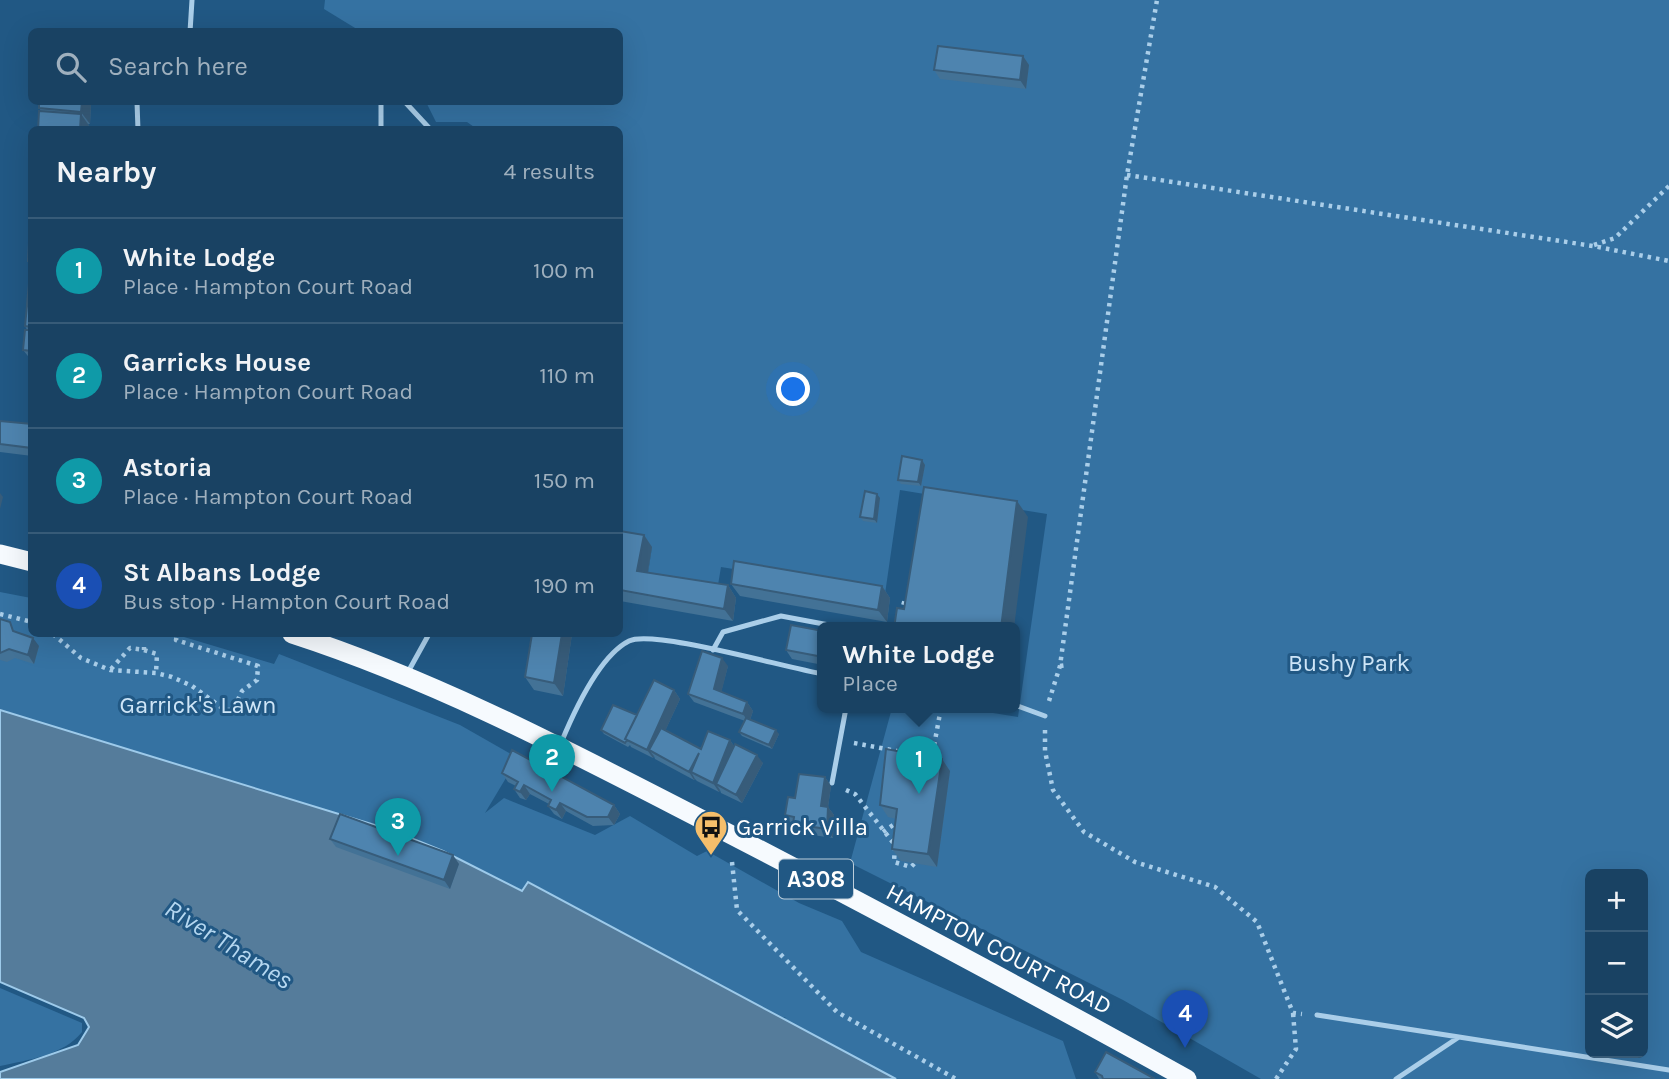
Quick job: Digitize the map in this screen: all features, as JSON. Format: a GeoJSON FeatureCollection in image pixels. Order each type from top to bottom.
{"type":"FeatureCollection","features":[{"type":"Feature","properties":{"kind":"highway"},"geometry":{"type":"LineString","coordinates":[[0,554],[28,561]]}},
{"type":"Feature","properties":{"kind":"highway","name":"HAMPTON COURT ROAD"},"geometry":{"type":"LineString","coordinates":[[300,637],[407,675],[559,746],[994,972],[1187,1079]]}},
{"type":"Feature","properties":{"kind":"lane"},"geometry":{"type":"LineString","coordinates":[[190,28],[192,0]]}},
{"type":"Feature","properties":{"kind":"lane"},"geometry":{"type":"LineString","coordinates":[[137,105],[138,126]]}},
{"type":"Feature","properties":{"kind":"lane"},"geometry":{"type":"LineString","coordinates":[[381,105],[381,126]]}},
{"type":"Feature","properties":{"kind":"lane"},"geometry":{"type":"LineString","coordinates":[[408,105],[427,126]]}},
{"type":"Feature","properties":{"kind":"lane"},"geometry":{"type":"LineString","coordinates":[[713,650],[723,632],[781,616],[817,623]]}},
{"type":"Feature","properties":{"kind":"lane"},"geometry":{"type":"LineString","coordinates":[[407,675],[427,637]]}},
{"type":"Feature","properties":{"kind":"lane"},"geometry":{"type":"LineString","coordinates":[[559,746],[573,712],[606,663],[629,641],[663,638],[817,673]]}},
{"type":"Feature","properties":{"kind":"lane"},"geometry":{"type":"LineString","coordinates":[[1020,707],[1045,716]]}},
{"type":"Feature","properties":{"kind":"lane"},"geometry":{"type":"LineString","coordinates":[[832,783],[845,713]]}},
{"type":"Feature","properties":{"kind":"lane"},"geometry":{"type":"LineString","coordinates":[[1317,1015],[1669,1070]]}},
{"type":"Feature","properties":{"kind":"lane"},"geometry":{"type":"LineString","coordinates":[[1396,1079],[1459,1037]]}},
{"type":"Feature","properties":{"kind":"path"},"geometry":{"type":"LineString","coordinates":[[1157,0],[1127,175],[1060,666],[1045,716],[1045,751],[1054,790],[1084,832],[1135,862],[1215,887],[1257,922],[1293,1013],[1296,1049],[1276,1079]]}},
{"type":"Feature","properties":{"kind":"path"},"geometry":{"type":"LineString","coordinates":[[1127,175],[1593,246],[1669,261]]}},
{"type":"Feature","properties":{"kind":"path"},"geometry":{"type":"LineString","coordinates":[[1593,246],[1615,238],[1669,186]]}},
{"type":"Feature","properties":{"kind":"path"},"geometry":{"type":"LineString","coordinates":[[900,618],[905,599]]}},
{"type":"Feature","properties":{"kind":"path"},"geometry":{"type":"LineString","coordinates":[[0,614],[28,621]]}},
{"type":"Feature","properties":{"kind":"path"},"geometry":{"type":"LineString","coordinates":[[57,637],[81,657],[110,670],[156,673],[191,686],[225,710],[233,710],[242,691],[257,680],[258,666],[176,640],[176,637]]}},
{"type":"Feature","properties":{"kind":"path"},"geometry":{"type":"LineString","coordinates":[[110,670],[130,648],[144,648],[157,654],[156,673]]}},
{"type":"Feature","properties":{"kind":"path"},"geometry":{"type":"LineString","coordinates":[[1060,666],[1067,665]]}},
{"type":"Feature","properties":{"kind":"path"},"geometry":{"type":"LineString","coordinates":[[930,767],[940,713]]}},
{"type":"Feature","properties":{"kind":"path"},"geometry":{"type":"LineString","coordinates":[[840,741],[906,752]]}},
{"type":"Feature","properties":{"kind":"path"},"geometry":{"type":"LineString","coordinates":[[919,755],[932,757]]}},
{"type":"Feature","properties":{"kind":"path"},"geometry":{"type":"LineString","coordinates":[[832,783],[855,794],[895,845],[894,862],[911,867],[915,863]]}},
{"type":"Feature","properties":{"kind":"path"},"geometry":{"type":"LineString","coordinates":[[883,832],[900,820]]}},
{"type":"Feature","properties":{"kind":"path"},"geometry":{"type":"LineString","coordinates":[[729,834],[737,910],[838,1012],[957,1079]]}},
{"type":"Feature","properties":{"kind":"path"},"geometry":{"type":"LineString","coordinates":[[1293,1013],[1317,1015]]}},
{"type":"Feature","properties":{"kind":"green space","name":"Bushy Park"},"geometry":{"type":"Polygon","coordinates":[[[325,0],[1669,0],[1669,1079],[1261,1079],[1123,1000],[850,863],[891,713],[993,713],[1018,717],[1047,514],[900,490],[885,594],[721,567],[718,585],[648,573],[652,547],[623,542],[623,126],[473,126],[467,122],[436,122],[428,105],[623,105],[623,28],[355,28],[324,9],[325,0]]]}},
{"type":"Feature","properties":{"kind":"green space","name":"Garrick's Lawn"},"geometry":{"type":"Polygon","coordinates":[[[0,592],[28,597],[28,637],[184,637],[274,664],[279,654],[460,725],[518,758],[485,813],[504,798],[595,835],[630,816],[697,856],[707,851],[799,903],[842,921],[861,952],[1063,1041],[1076,1079],[896,1079],[783,1019],[786,1017],[770,1021],[758,1005],[529,882],[523,891],[443,851],[391,830],[0,710],[0,592]]]}},
{"type":"Feature","properties":{"kind":"green space"},"geometry":{"type":"Polygon","coordinates":[[[0,988],[82,1023],[82,1032],[56,1051],[0,1066],[0,988]]]}},
{"type":"Feature","properties":{"kind":"water","name":"River Thames"},"geometry":{"type":"Polygon","coordinates":[[[0,710],[391,830],[443,851],[522,891],[528,882],[896,1079],[0,1079],[0,1072],[78,1045],[89,1027],[84,1018],[0,982],[0,710]]]}},
{"type":"Feature","properties":{"kind":"building"},"geometry":{"type":"Polygon","coordinates":[[[938,46],[1023,56],[1020,80],[934,70],[938,46]]]}},
{"type":"Feature","properties":{"kind":"building"},"geometry":{"type":"Polygon","coordinates":[[[39,105],[82,105],[81,112],[39,108],[39,105]]]}},
{"type":"Feature","properties":{"kind":"building"},"geometry":{"type":"Polygon","coordinates":[[[39,111],[81,114],[80,126],[38,126],[39,111]]]}},
{"type":"Feature","properties":{"kind":"building"},"geometry":{"type":"Polygon","coordinates":[[[27,306],[28,306],[28,326],[25,326],[27,306]]]}},
{"type":"Feature","properties":{"kind":"building"},"geometry":{"type":"Polygon","coordinates":[[[25,330],[28,330],[28,351],[23,350],[25,330]]]}},
{"type":"Feature","properties":{"kind":"building"},"geometry":{"type":"Polygon","coordinates":[[[0,421],[28,424],[28,448],[0,444],[0,421]]]}},
{"type":"Feature","properties":{"kind":"building"},"geometry":{"type":"Polygon","coordinates":[[[902,456],[922,460],[918,482],[898,480],[902,456]]]}},
{"type":"Feature","properties":{"kind":"building"},"geometry":{"type":"Polygon","coordinates":[[[924,487],[1017,501],[1002,622],[895,622],[897,608],[904,609],[924,487]]]}},
{"type":"Feature","properties":{"kind":"building"},"geometry":{"type":"Polygon","coordinates":[[[865,491],[877,494],[874,519],[860,517],[865,491]]]}},
{"type":"Feature","properties":{"kind":"building"},"geometry":{"type":"Polygon","coordinates":[[[623,532],[644,535],[637,571],[728,585],[724,609],[623,591],[623,532]]]}},
{"type":"Feature","properties":{"kind":"building"},"geometry":{"type":"Polygon","coordinates":[[[734,561],[882,586],[878,610],[731,584],[734,561]]]}},
{"type":"Feature","properties":{"kind":"building"},"geometry":{"type":"Polygon","coordinates":[[[0,619],[10,622],[13,631],[33,638],[28,655],[9,649],[0,653],[0,619]]]}},
{"type":"Feature","properties":{"kind":"building"},"geometry":{"type":"Polygon","coordinates":[[[791,625],[817,630],[817,656],[786,650],[791,625]]]}},
{"type":"Feature","properties":{"kind":"building"},"geometry":{"type":"Polygon","coordinates":[[[532,637],[562,637],[554,683],[525,677],[532,637]]]}},
{"type":"Feature","properties":{"kind":"building"},"geometry":{"type":"Polygon","coordinates":[[[702,651],[722,658],[714,689],[747,702],[743,714],[688,694],[702,651]]]}},
{"type":"Feature","properties":{"kind":"building"},"geometry":{"type":"Polygon","coordinates":[[[654,680],[674,690],[647,750],[625,739],[654,680]]]}},
{"type":"Feature","properties":{"kind":"building"},"geometry":{"type":"Polygon","coordinates":[[[613,705],[637,715],[625,743],[601,730],[613,705]]]}},
{"type":"Feature","properties":{"kind":"building"},"geometry":{"type":"Polygon","coordinates":[[[746,718],[776,730],[769,745],[739,732],[746,718]]]}},
{"type":"Feature","properties":{"kind":"building"},"geometry":{"type":"Polygon","coordinates":[[[661,728],[701,749],[708,731],[730,740],[713,783],[691,772],[699,753],[689,772],[649,750],[661,728]]]}},
{"type":"Feature","properties":{"kind":"building"},"geometry":{"type":"Polygon","coordinates":[[[735,744],[757,755],[736,795],[716,784],[735,744]]]}},
{"type":"Feature","properties":{"kind":"building"},"geometry":{"type":"Polygon","coordinates":[[[886,749],[942,759],[928,854],[892,849],[897,809],[880,805],[886,749]]]}},
{"type":"Feature","properties":{"kind":"building"},"geometry":{"type":"Polygon","coordinates":[[[512,750],[614,805],[608,817],[587,817],[560,803],[556,810],[548,806],[551,800],[524,785],[520,792],[514,789],[518,782],[502,773],[512,750]]]}},
{"type":"Feature","properties":{"kind":"building"},"geometry":{"type":"Polygon","coordinates":[[[799,774],[825,777],[821,806],[828,807],[827,829],[793,824],[794,817],[785,815],[788,797],[795,798],[799,774]]]}},
{"type":"Feature","properties":{"kind":"building"},"geometry":{"type":"Polygon","coordinates":[[[340,814],[453,855],[444,880],[330,839],[340,814]]]}},
{"type":"Feature","properties":{"kind":"building"},"geometry":{"type":"Polygon","coordinates":[[[1106,1052],[1155,1079],[1103,1079],[1095,1072],[1106,1052]]]}},
{"type":"Feature","properties":{"kind":"place","name":"Garricks House"},"geometry":{"type":"Point","coordinates":[552,792]}},
{"type":"Feature","properties":{"kind":"place","name":"White Lodge"},"geometry":{"type":"Point","coordinates":[919,794]}},
{"type":"Feature","properties":{"kind":"place","name":"Astoria"},"geometry":{"type":"Point","coordinates":[398,856]}},
{"type":"Feature","properties":{"kind":"place","name":"Garrick Villa"},"geometry":{"type":"Point","coordinates":[711,857]}},
{"type":"Feature","properties":{"kind":"place","name":"St Albans Lodge"},"geometry":{"type":"Point","coordinates":[1185,1048]}}]}
